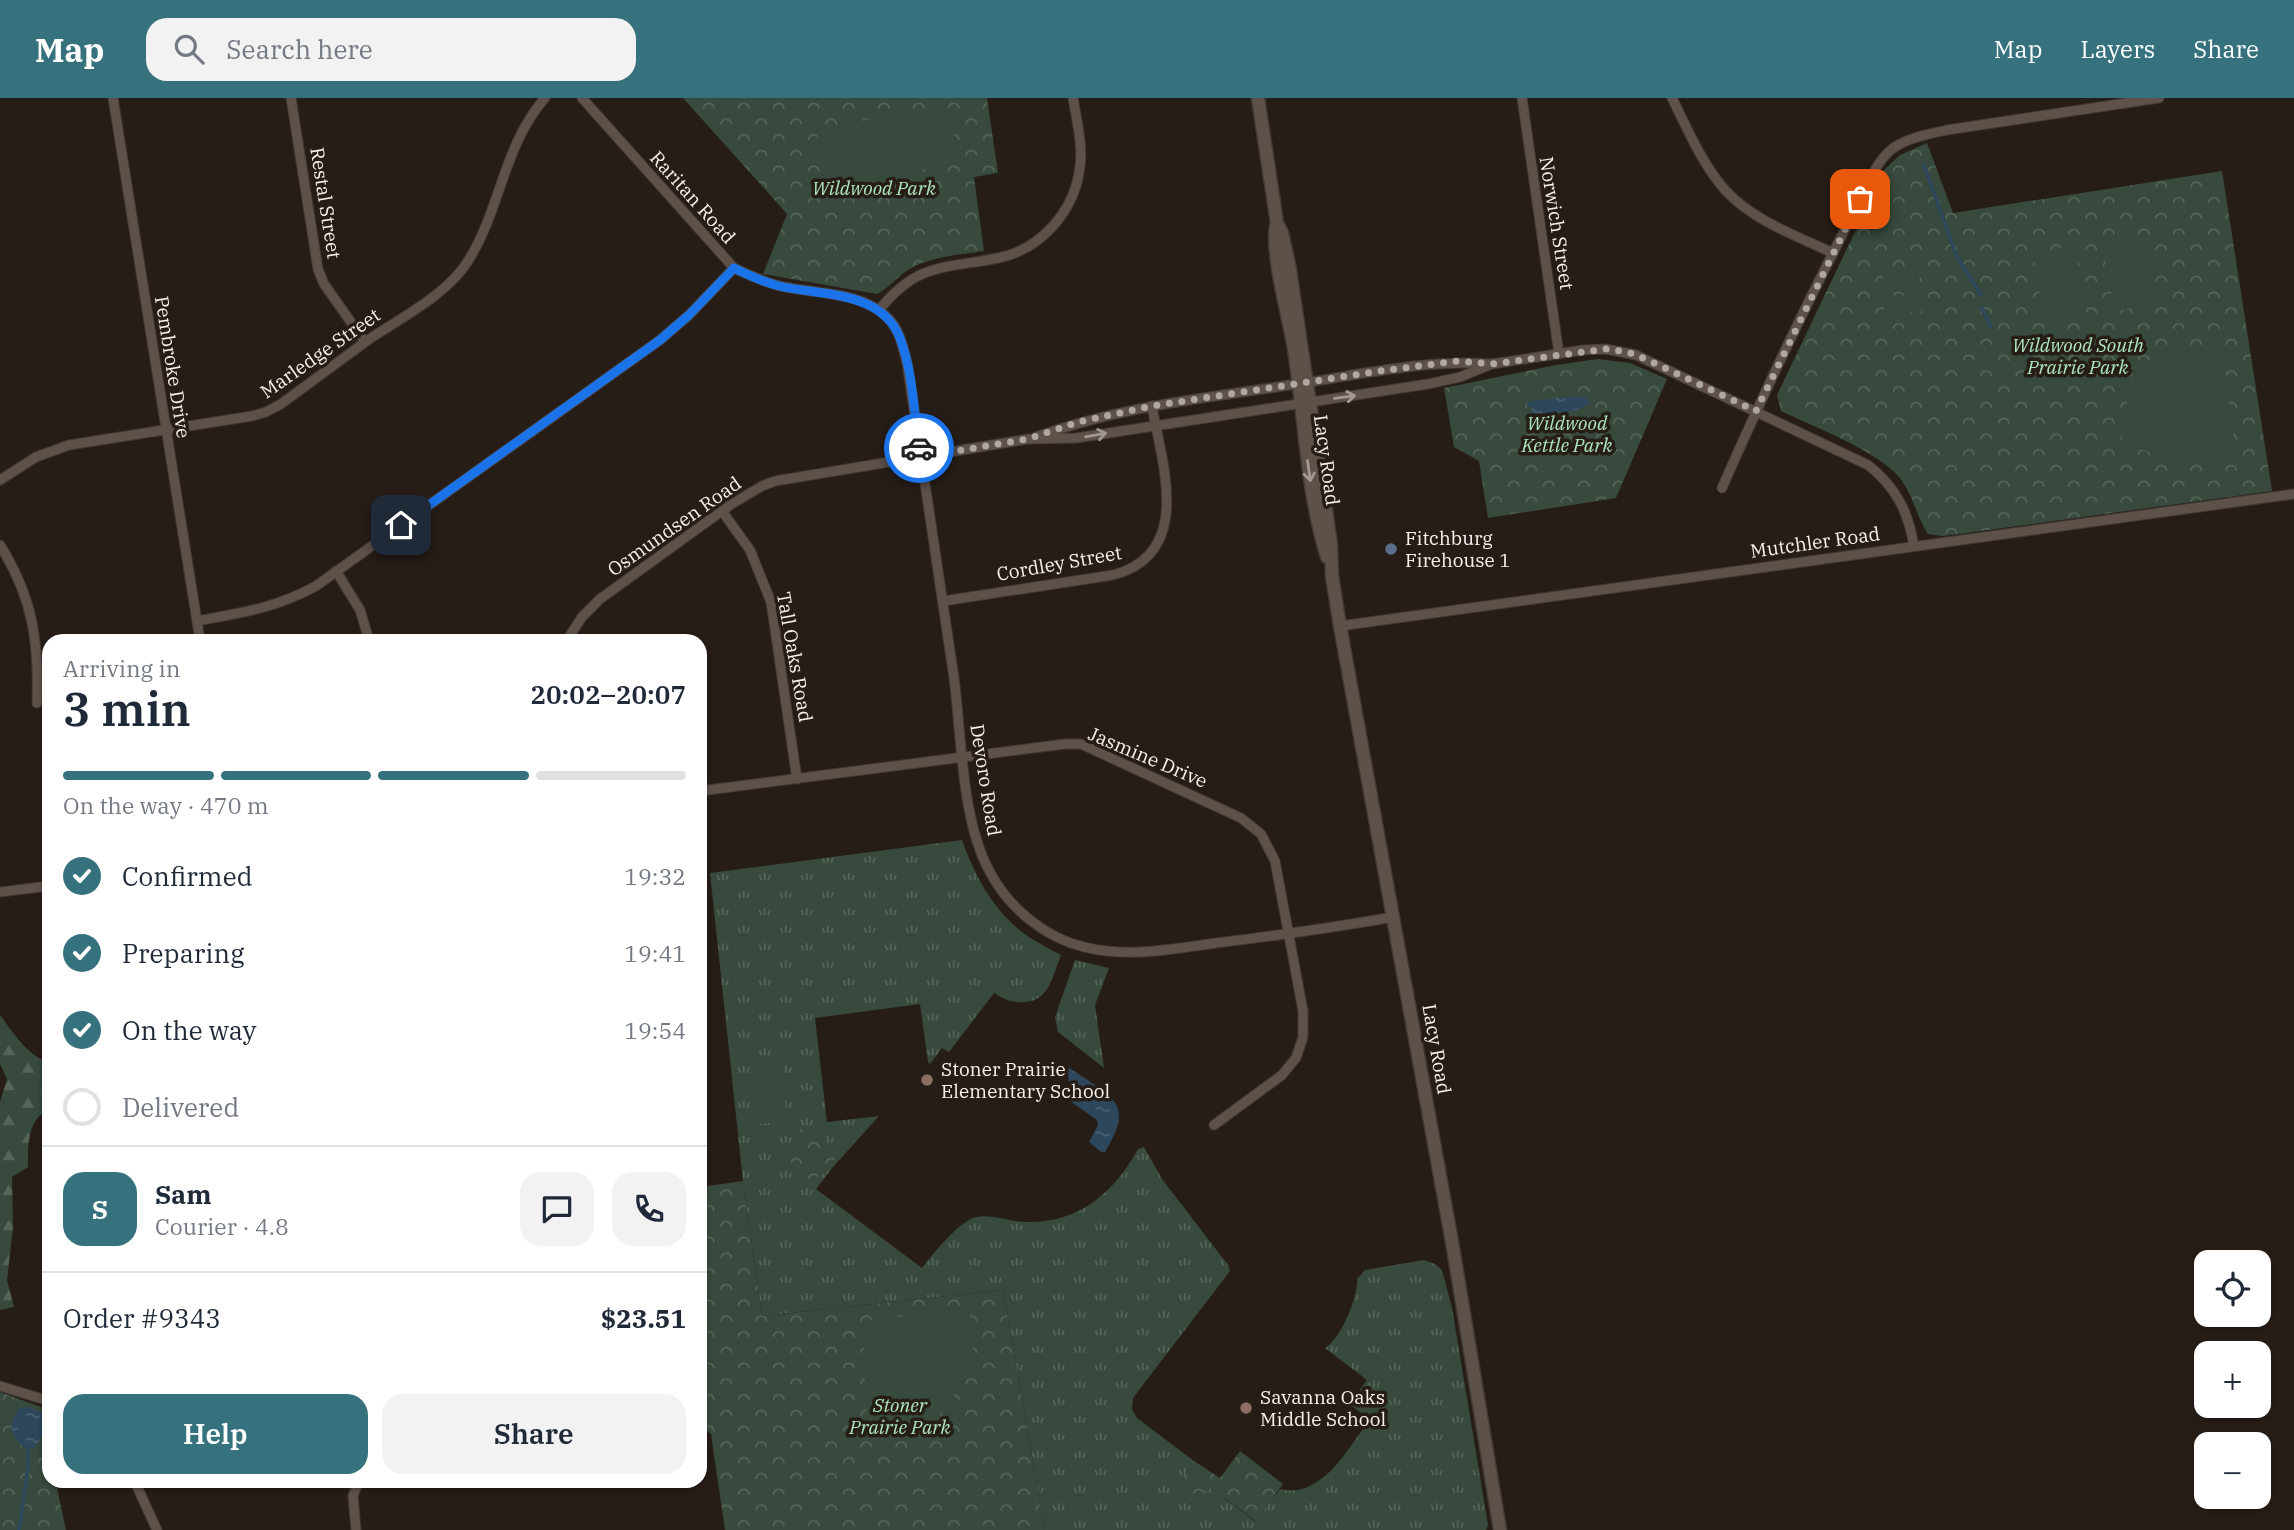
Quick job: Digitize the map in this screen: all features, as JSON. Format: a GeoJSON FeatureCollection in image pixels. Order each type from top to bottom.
{"type":"FeatureCollection","features":[{"type":"Feature","properties":{"kind":"street","name":"Pembroke Drive"},"geometry":{"type":"LineString","coordinates":[[113,98],[199,634]]}},
{"type":"Feature","properties":{"kind":"street","name":"Restal Street"},"geometry":{"type":"LineString","coordinates":[[291,98],[318,269],[324,284],[365,342]]}},
{"type":"Feature","properties":{"kind":"street","name":"Marledge Street"},"geometry":{"type":"LineString","coordinates":[[0,481],[36,457],[69,445],[266,412],[281,404],[455,278],[467,264],[488,222],[514,145],[526,122],[545,98]]}},
{"type":"Feature","properties":{"kind":"street","name":"Raritan Road"},"geometry":{"type":"LineString","coordinates":[[582,98],[734,268],[779,286],[852,298],[879,310]]}},
{"type":"Feature","properties":{"kind":"street"},"geometry":{"type":"LineString","coordinates":[[879,310],[902,285],[928,270],[1017,253],[1048,232],[1066,209],[1080,172],[1073,98]]}},
{"type":"Feature","properties":{"kind":"street","name":"Lacy Road"},"geometry":{"type":"LineString","coordinates":[[1258,98],[1277,223],[1289,264],[1305,402],[1331,544],[1332,576],[1340,626],[1452,1242],[1500,1530]]}},
{"type":"Feature","properties":{"kind":"street","name":"Norwich Street"},"geometry":{"type":"LineString","coordinates":[[1522,98],[1522,113],[1559,354]]}},
{"type":"Feature","properties":{"kind":"street"},"geometry":{"type":"LineString","coordinates":[[1672,98],[1724,190],[1760,218],[1833,253]]}},
{"type":"Feature","properties":{"kind":"street"},"geometry":{"type":"LineString","coordinates":[[1722,488],[1756,411],[1833,253],[1881,160],[1892,149],[1919,136],[1947,130],[2122,101],[2159,98]]}},
{"type":"Feature","properties":{"kind":"street"},"geometry":{"type":"LineString","coordinates":[[197,621],[260,610],[282,603],[316,586],[660,340],[689,315],[734,268]]}},
{"type":"Feature","properties":{"kind":"street","name":"Devoro Road"},"geometry":{"type":"LineString","coordinates":[[879,310],[890,320],[901,340],[907,363],[974,830],[989,873],[998,887],[1019,910],[1062,940],[1101,951],[1130,953],[1394,917]]}},
{"type":"Feature","properties":{"kind":"street","name":"Osmundsen Road"},"geometry":{"type":"LineString","coordinates":[[1028,439],[1078,422],[1152,406],[1458,361],[1492,364],[1606,349],[1628,352],[1868,465],[1901,500],[1914,546]]}},
{"type":"Feature","properties":{"kind":"street","name":"Osmundsen Road"},"geometry":{"type":"LineString","coordinates":[[570,634],[600,599],[722,511],[751,492],[775,481],[1028,439],[1076,438],[1400,389],[1460,377],[1492,364]]}},
{"type":"Feature","properties":{"kind":"street"},"geometry":{"type":"LineString","coordinates":[[1397,369],[1400,389]]}},
{"type":"Feature","properties":{"kind":"street","name":"Cordley Street"},"geometry":{"type":"LineString","coordinates":[[943,601],[1113,575],[1142,562],[1159,542],[1168,510],[1152,406]]}},
{"type":"Feature","properties":{"kind":"street","name":"Mutchler Road"},"geometry":{"type":"LineString","coordinates":[[1340,626],[2294,494]]}},
{"type":"Feature","properties":{"kind":"street","name":"Tall Oaks Road"},"geometry":{"type":"LineString","coordinates":[[722,511],[750,550],[771,602],[797,779]]}},
{"type":"Feature","properties":{"kind":"street"},"geometry":{"type":"LineString","coordinates":[[0,545],[19,579],[32,617],[38,660],[37,703]]}},
{"type":"Feature","properties":{"kind":"street"},"geometry":{"type":"LineString","coordinates":[[336,572],[360,610],[367,634]]}},
{"type":"Feature","properties":{"kind":"street","name":"Jasmine Drive"},"geometry":{"type":"LineString","coordinates":[[707,790],[1081,744],[1241,818],[1261,834],[1275,861],[1303,1011],[1303,1037],[1291,1065],[1282,1075],[1214,1125]]}},
{"type":"Feature","properties":{"kind":"street"},"geometry":{"type":"LineString","coordinates":[[0,892],[42,887]]}},
{"type":"Feature","properties":{"kind":"street"},"geometry":{"type":"LineString","coordinates":[[0,1386],[42,1399]]}},
{"type":"Feature","properties":{"kind":"street"},"geometry":{"type":"LineString","coordinates":[[138,1488],[156,1530]]}},
{"type":"Feature","properties":{"kind":"street"},"geometry":{"type":"LineString","coordinates":[[356,1488],[353,1496],[356,1530]]}},
{"type":"Feature","properties":{"kind":"green space","name":"Wildwood Park"},"geometry":{"type":"Polygon","coordinates":[[[683,98],[987,98],[998,173],[974,177],[984,251],[945,257],[917,265],[877,294],[763,274],[787,214],[683,98]]]}},
{"type":"Feature","properties":{"kind":"green space"},"geometry":{"type":"Polygon","coordinates":[[[948,105],[959,163],[827,187],[816,129],[948,105]]]}},
{"type":"Feature","properties":{"kind":"green space","name":"Wildwood South Prairie Park"},"geometry":{"type":"Polygon","coordinates":[[[1927,143],[1953,213],[2222,171],[2272,491],[1943,536],[1928,534],[1904,484],[1889,467],[1844,440],[1781,411],[1777,395],[1885,169],[1900,155],[1927,143]]]}},
{"type":"Feature","properties":{"kind":"green space"},"geometry":{"type":"Polygon","coordinates":[[[2145,237],[2156,304],[2114,311],[2103,244],[2145,237]]]}},
{"type":"Feature","properties":{"kind":"green space"},"geometry":{"type":"Polygon","coordinates":[[[2075,246],[2087,317],[2045,324],[2033,253],[2075,246]]]}},
{"type":"Feature","properties":{"kind":"green space"},"geometry":{"type":"Polygon","coordinates":[[[1919,272],[1920,289],[1883,290],[1883,273],[1919,272]]]}},
{"type":"Feature","properties":{"kind":"green space"},"geometry":{"type":"Polygon","coordinates":[[[1920,295],[1921,312],[1884,313],[1884,296],[1920,295]]]}},
{"type":"Feature","properties":{"kind":"green space"},"geometry":{"type":"Polygon","coordinates":[[[2219,342],[2235,449],[2225,459],[2159,456],[2122,441],[2122,413],[2142,373],[2173,355],[2219,342]]]}},
{"type":"Feature","properties":{"kind":"green space","name":"Wildwood Kettle Park"},"geometry":{"type":"Polygon","coordinates":[[[1598,359],[1630,363],[1667,379],[1616,498],[1488,518],[1479,461],[1454,447],[1444,388],[1598,359]]]}},
{"type":"Feature","properties":{"kind":"green space"},"geometry":{"type":"Polygon","coordinates":[[[962,840],[979,879],[1002,913],[1022,932],[1061,955],[1053,978],[1046,991],[1034,1000],[1013,1001],[994,993],[949,1052],[942,1048],[930,1064],[920,1004],[815,1018],[827,1122],[879,1116],[816,1189],[922,1268],[954,1231],[976,1217],[988,1216],[1024,1222],[1061,1218],[1077,1212],[1105,1192],[1117,1180],[1138,1149],[1144,1147],[1162,1179],[1230,1271],[1133,1398],[1132,1409],[1137,1418],[1194,1461],[1179,1483],[1208,1486],[1255,1521],[1280,1489],[1307,1487],[1330,1472],[1365,1426],[1366,1421],[1360,1412],[1349,1404],[1367,1380],[1325,1348],[1337,1336],[1347,1317],[1355,1296],[1357,1279],[1365,1270],[1424,1260],[1435,1264],[1442,1270],[1452,1308],[1488,1525],[1486,1530],[1045,1530],[1003,1290],[762,1316],[743,1181],[710,873],[962,840]]]}},
{"type":"Feature","properties":{"kind":"green space"},"geometry":{"type":"Polygon","coordinates":[[[1075,960],[1109,968],[1095,1005],[1104,1068],[1058,1032],[1055,1017],[1075,960]]]}},
{"type":"Feature","properties":{"kind":"green space"},"geometry":{"type":"Polygon","coordinates":[[[0,1015],[27,1049],[42,1059],[42,1114],[30,1134],[28,1167],[12,1177],[13,1228],[7,1280],[14,1307],[0,1310],[0,1102],[7,1079],[0,1064],[0,1015]]]}},
{"type":"Feature","properties":{"kind":"green space"},"geometry":{"type":"Polygon","coordinates":[[[781,1056],[787,1121],[759,1124],[752,1059],[781,1056]]]}},
{"type":"Feature","properties":{"kind":"green space"},"geometry":{"type":"Polygon","coordinates":[[[802,1128],[825,1132],[825,1140],[837,1155],[829,1169],[814,1178],[805,1178],[792,1166],[790,1145],[802,1128]]]}},
{"type":"Feature","properties":{"kind":"green space","name":"Stoner Prairie Park"},"geometry":{"type":"Polygon","coordinates":[[[743,1181],[762,1316],[1003,1290],[1045,1530],[725,1530],[711,1434],[707,1431],[707,1186],[743,1181]]]}},
{"type":"Feature","properties":{"kind":"green space"},"geometry":{"type":"Polygon","coordinates":[[[969,1309],[974,1344],[964,1381],[941,1413],[899,1427],[867,1426],[863,1327],[869,1320],[969,1309]]]}},
{"type":"Feature","properties":{"kind":"green space"},"geometry":{"type":"Polygon","coordinates":[[[0,1392],[42,1407],[42,1488],[57,1488],[66,1530],[0,1530],[0,1392]]]}},
{"type":"Feature","properties":{"kind":"green space"},"geometry":{"type":"Polygon","coordinates":[[[1240,1451],[1283,1484],[1256,1521],[1209,1487],[1200,1498],[1178,1483],[1194,1461],[1220,1478],[1240,1451]]]}},
{"type":"Feature","properties":{"kind":"water"},"geometry":{"type":"Polygon","coordinates":[[[1586,397],[1589,403],[1569,412],[1531,414],[1532,408],[1527,405],[1527,402],[1586,397]]]}},
{"type":"Feature","properties":{"kind":"water"},"geometry":{"type":"Polygon","coordinates":[[[1070,1068],[1107,1094],[1119,1111],[1119,1121],[1105,1152],[1101,1152],[1089,1142],[1098,1125],[1097,1120],[1070,1101],[1070,1068]]]}},
{"type":"Feature","properties":{"kind":"water"},"geometry":{"type":"Polygon","coordinates":[[[29,1407],[42,1413],[42,1436],[34,1448],[25,1448],[13,1434],[13,1419],[20,1408],[29,1407]]]}},
{"type":"Feature","properties":{"kind":"waterway"},"geometry":{"type":"LineString","coordinates":[[1924,165],[1956,255],[1981,295]]}},
{"type":"Feature","properties":{"kind":"waterway"},"geometry":{"type":"LineString","coordinates":[[1982,308],[1991,327]]}},
{"type":"Feature","properties":{"kind":"waterway"},"geometry":{"type":"LineString","coordinates":[[19,1530],[28,1469],[28,1448]]}},
{"type":"Feature","properties":{"kind":"way so far"},"geometry":{"type":"LineString","coordinates":[[919,448],[920,457],[1028,439],[1078,422],[1152,406],[1380,371],[1458,361],[1492,364],[1583,350],[1628,352],[1756,411],[1860,199]]}},
{"type":"Feature","properties":{"kind":"place","name":"Fitchburg Firehouse 1"},"geometry":{"type":"Point","coordinates":[1391,549]}},
{"type":"Feature","properties":{"kind":"place","name":"Stoner Prairie Elementary School"},"geometry":{"type":"Point","coordinates":[927,1080]}},
{"type":"Feature","properties":{"kind":"place","name":"Savanna Oaks Middle School"},"geometry":{"type":"Point","coordinates":[1246,1408]}},
{"type":"Feature","properties":{"kind":"route"},"geometry":{"type":"LineString","coordinates":[[401,525],[660,340],[689,315],[734,268],[779,286],[866,302],[890,320],[901,340],[907,363],[919,448]]}}]}
